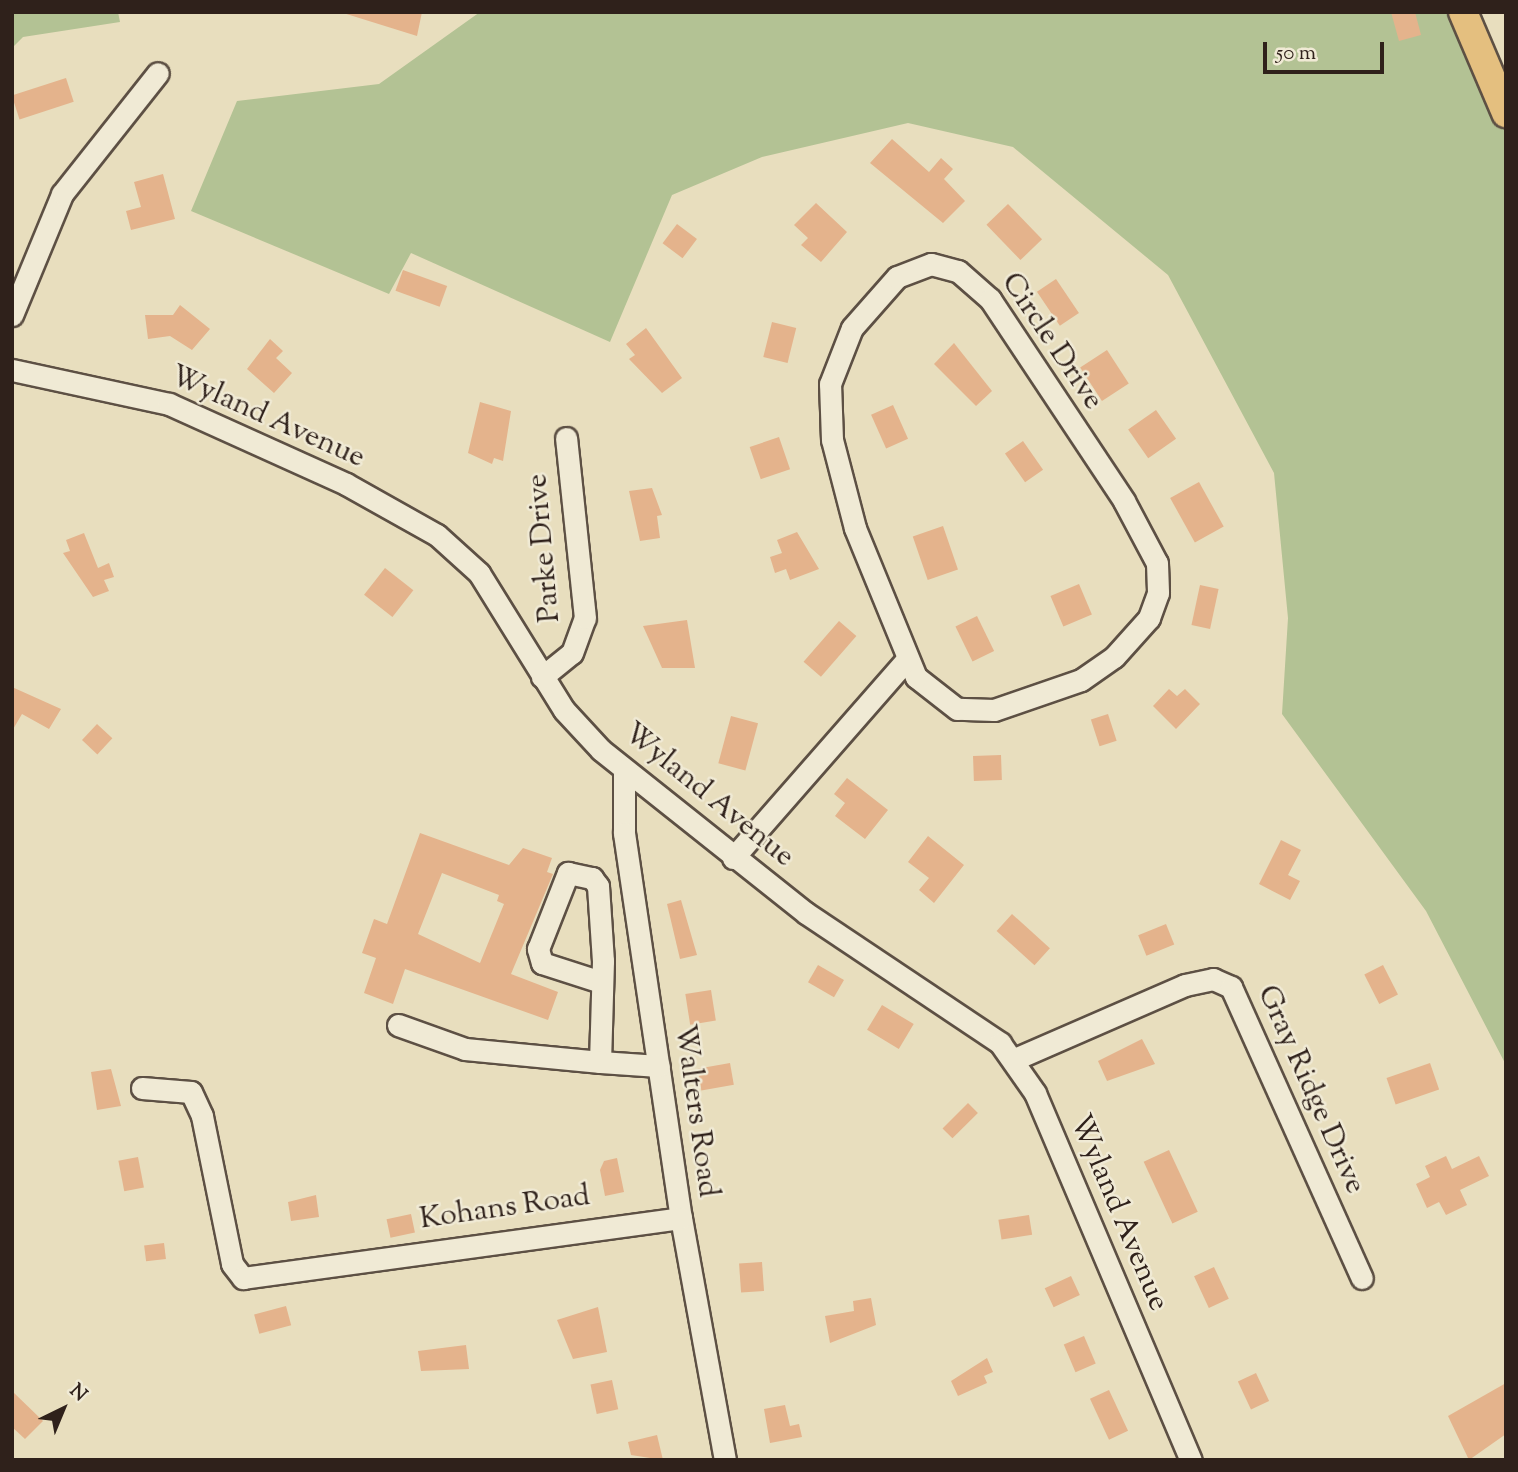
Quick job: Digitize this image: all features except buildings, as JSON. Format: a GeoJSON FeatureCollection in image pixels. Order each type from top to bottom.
{"type":"FeatureCollection","features":[{"type":"Feature","properties":{"kind":"main road"},"geometry":{"type":"LineString","coordinates":[[1463,12],[1506,113]]}},
{"type":"Feature","properties":{"kind":"street"},"geometry":{"type":"LineString","coordinates":[[12,315],[62,194],[158,74]]}},
{"type":"Feature","properties":{"kind":"street","name":"Circle Drive"},"geometry":{"type":"LineString","coordinates":[[931,264],[968,277],[1006,321],[1138,523],[1157,563],[1158,583],[1149,618],[1114,657],[1081,680],[1011,705],[957,709],[923,685],[907,659],[843,489],[832,440],[830,384],[863,313],[897,277],[931,264]]}},
{"type":"Feature","properties":{"kind":"street","name":"Wyland Avenue"},"geometry":{"type":"LineString","coordinates":[[12,370],[169,404],[421,524],[478,573],[542,677],[574,720],[624,769],[733,858],[851,945],[967,1016],[1015,1059],[1191,1460]]}},
{"type":"Feature","properties":{"kind":"street","name":"Parke Drive"},"geometry":{"type":"LineString","coordinates":[[542,677],[572,653],[585,618],[566,438]]}},
{"type":"Feature","properties":{"kind":"street"},"geometry":{"type":"LineString","coordinates":[[733,858],[907,659]]}},
{"type":"Feature","properties":{"kind":"street","name":"Walters Road"},"geometry":{"type":"LineString","coordinates":[[624,769],[621,809],[681,1217],[725,1460]]}},
{"type":"Feature","properties":{"kind":"street"},"geometry":{"type":"LineString","coordinates":[[600,1062],[601,982],[598,886],[592,878],[568,873],[538,949],[541,963],[601,982]]}},
{"type":"Feature","properties":{"kind":"street","name":"Gray Ridge Drive"},"geometry":{"type":"LineString","coordinates":[[1015,1059],[1185,985],[1213,979],[1231,987],[1362,1278]]}},
{"type":"Feature","properties":{"kind":"street"},"geometry":{"type":"LineString","coordinates":[[398,1025],[465,1049],[659,1066]]}},
{"type":"Feature","properties":{"kind":"street","name":"Kohans Road"},"geometry":{"type":"LineString","coordinates":[[142,1088],[191,1092],[232,1264],[243,1278],[338,1262],[681,1217]]}},
{"type":"Feature","properties":{"kind":"green space"},"geometry":{"type":"Polygon","coordinates":[[[12,12],[118,12],[120,22],[23,37],[12,48],[12,12]]]}},
{"type":"Feature","properties":{"kind":"green space"},"geometry":{"type":"Polygon","coordinates":[[[480,12],[1463,12],[1506,113],[1506,1065],[1426,911],[1282,714],[1288,618],[1274,473],[1168,275],[1013,147],[908,123],[762,157],[672,195],[610,342],[411,253],[389,294],[191,211],[237,101],[379,84],[480,12]]]}}]}
